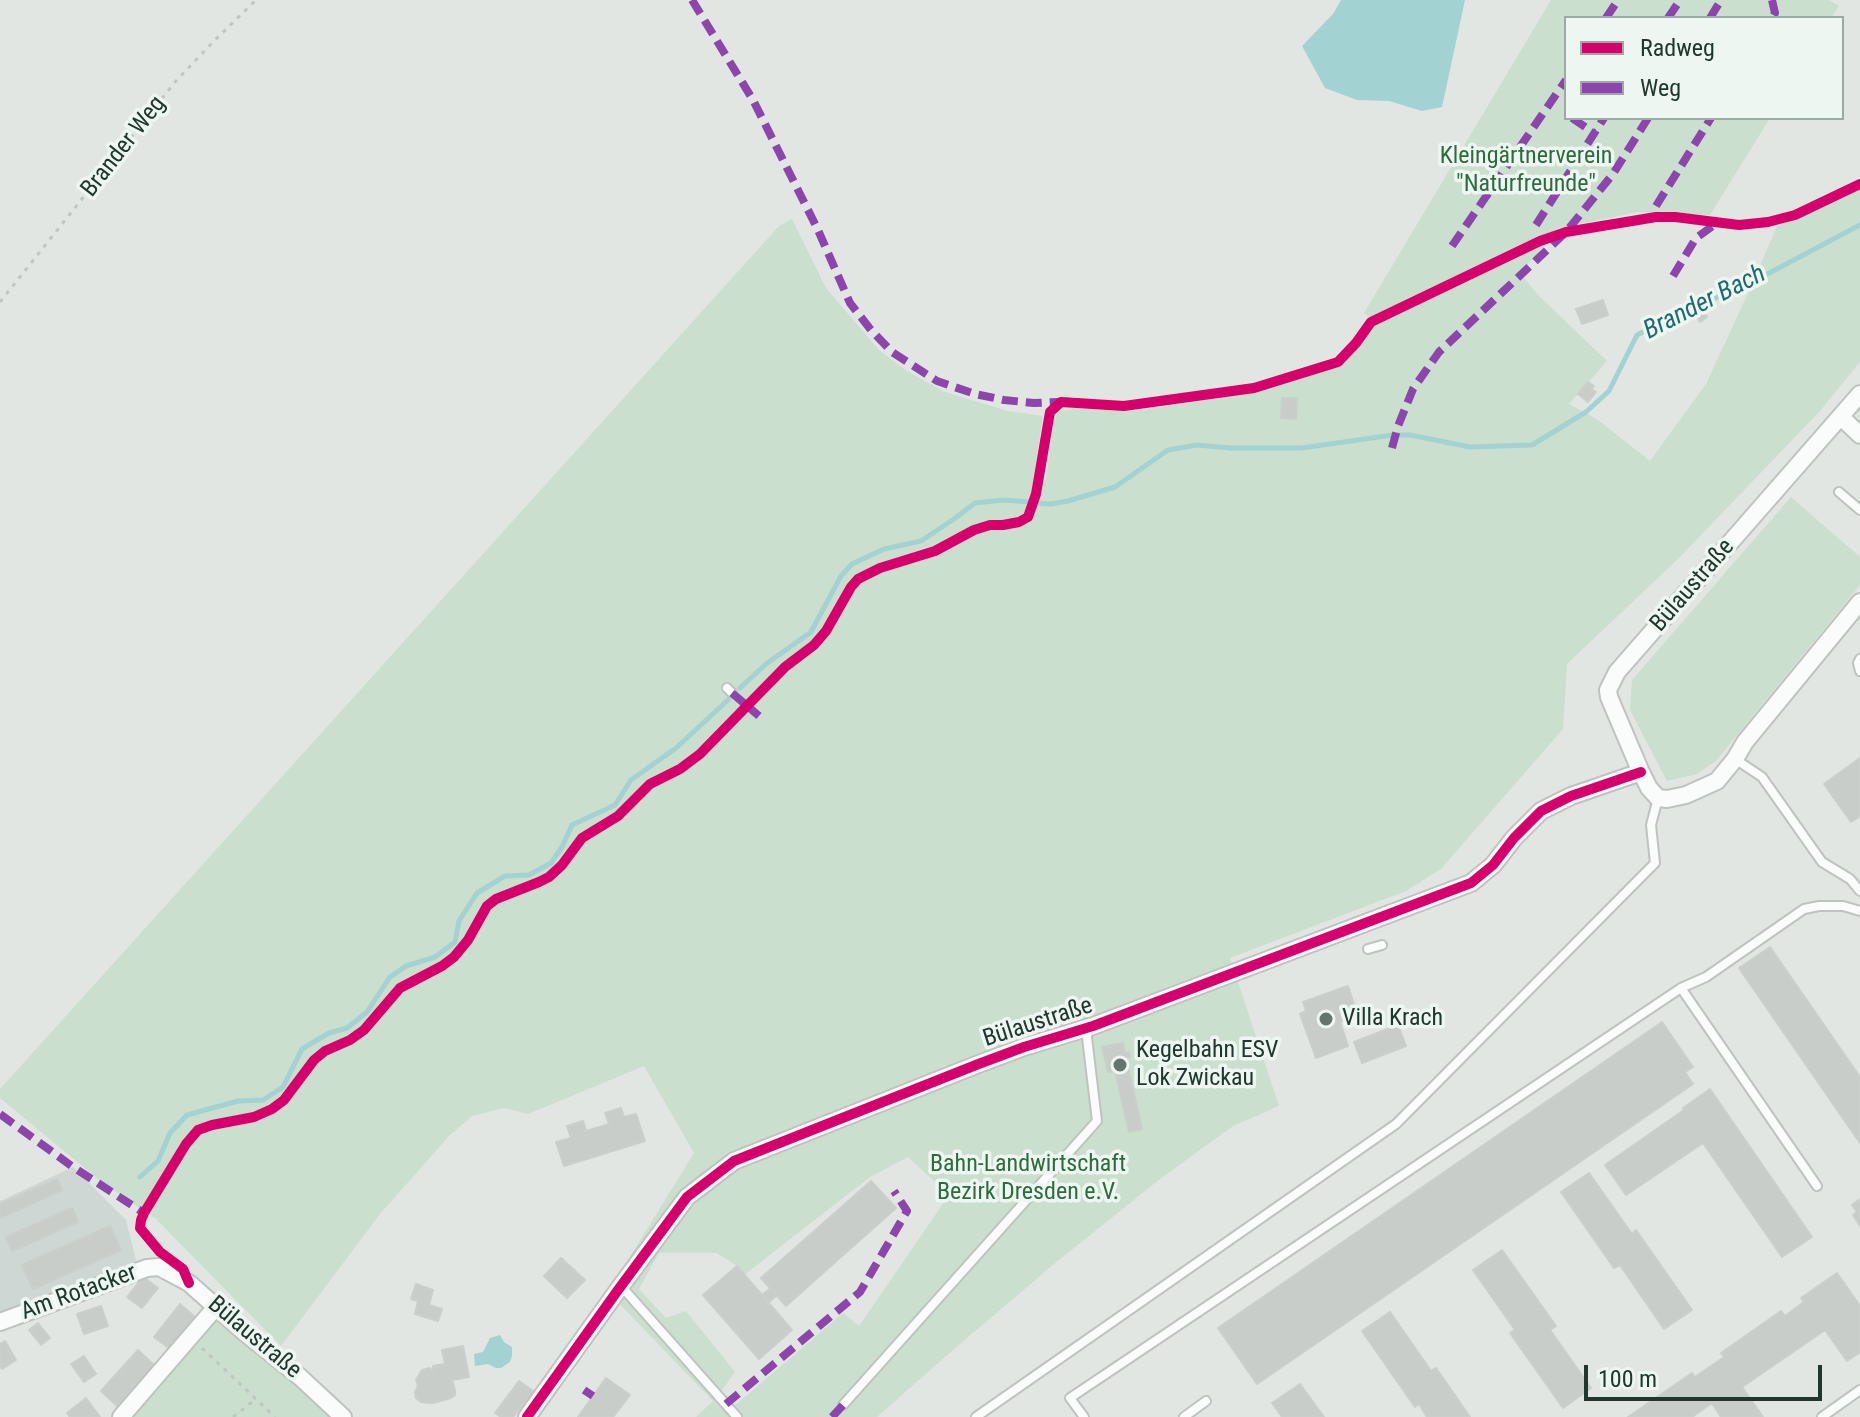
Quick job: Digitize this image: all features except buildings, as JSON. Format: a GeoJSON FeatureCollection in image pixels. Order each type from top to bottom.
{"type":"FeatureCollection","features":[{"type":"Feature","properties":{"kind":"street","name":"Bülaustraße"},"geometry":{"type":"LineString","coordinates":[[1658,798],[1641,772],[1609,697],[1608,690],[1613,678],[1860,394]]}},
{"type":"Feature","properties":{"kind":"street"},"geometry":{"type":"LineString","coordinates":[[1841,417],[1860,435]]}},
{"type":"Feature","properties":{"kind":"street"},"geometry":{"type":"LineString","coordinates":[[1658,798],[1686,795],[1717,781],[1745,742],[1860,602]]}},
{"type":"Feature","properties":{"kind":"street","name":"Bülaustraße"},"geometry":{"type":"LineString","coordinates":[[527,1417],[687,1197],[734,1161],[976,1065],[1086,1029],[1471,883],[1493,865],[1541,811],[1571,796],[1641,772]]}},
{"type":"Feature","properties":{"kind":"street","name":"Bülaustraße"},"geometry":{"type":"LineString","coordinates":[[159,1267],[189,1283],[343,1417]]}},
{"type":"Feature","properties":{"kind":"street","name":"Am Rotacker"},"geometry":{"type":"LineString","coordinates":[[0,1322],[147,1268],[159,1267]]}},
{"type":"Feature","properties":{"kind":"street"},"geometry":{"type":"LineString","coordinates":[[121,1417],[216,1307]]}},
{"type":"Feature","properties":{"kind":"lane"},"geometry":{"type":"LineString","coordinates":[[1839,492],[1860,510]]}},
{"type":"Feature","properties":{"kind":"lane"},"geometry":{"type":"LineString","coordinates":[[1860,659],[1860,671]]}},
{"type":"Feature","properties":{"kind":"lane"},"geometry":{"type":"LineString","coordinates":[[1735,759],[1762,777],[1822,862],[1850,879],[1860,891]]}},
{"type":"Feature","properties":{"kind":"lane"},"geometry":{"type":"LineString","coordinates":[[976,1417],[1396,1124],[1655,863],[1651,825],[1658,798]]}},
{"type":"Feature","properties":{"kind":"lane"},"geometry":{"type":"LineString","coordinates":[[1084,1417],[1070,1398],[1681,988],[1706,977],[1804,909],[1843,906],[1860,911]]}},
{"type":"Feature","properties":{"kind":"lane"},"geometry":{"type":"LineString","coordinates":[[1368,949],[1382,945]]}},
{"type":"Feature","properties":{"kind":"lane"},"geometry":{"type":"LineString","coordinates":[[1681,988],[1817,1186]]}},
{"type":"Feature","properties":{"kind":"lane"},"geometry":{"type":"LineString","coordinates":[[843,1405],[1097,1121],[1086,1029]]}},
{"type":"Feature","properties":{"kind":"lane"},"geometry":{"type":"LineString","coordinates":[[620,1286],[737,1417]]}},
{"type":"Feature","properties":{"kind":"lane"},"geometry":{"type":"LineString","coordinates":[[1822,1417],[1860,1390]]}},
{"type":"Feature","properties":{"kind":"lane"},"geometry":{"type":"LineString","coordinates":[[1184,1417],[1206,1401]]}},
{"type":"Feature","properties":{"kind":"path"},"geometry":{"type":"LineString","coordinates":[[191,1338],[275,1417]]}},
{"type":"Feature","properties":{"kind":"path"},"geometry":{"type":"LineString","coordinates":[[233,1417],[256,1399]]}},
{"type":"Feature","properties":{"kind":"shaded area"},"geometry":{"type":"Polygon","coordinates":[[[73,1167],[126,1220],[136,1261],[0,1312],[0,1201],[73,1167]]]}},
{"type":"Feature","properties":{"kind":"green space","name":"Kleingärtnerverein \"Naturfreunde\""},"geometry":{"type":"Polygon","coordinates":[[[1551,0],[1829,0],[1839,6],[1832,16],[1564,16],[1564,120],[1769,120],[1710,215],[1638,212],[1559,228],[1371,318],[1364,313],[1551,0]]]}},
{"type":"Feature","properties":{"kind":"green space","name":"Bahn-Landwirtschaft Bezirk Dresden e.V."},"geometry":{"type":"Polygon","coordinates":[[[1860,189],[1860,362],[1819,412],[1679,558],[1567,664],[1563,729],[1441,869],[1406,891],[1230,958],[1279,1106],[1233,1126],[1160,1179],[1054,1264],[877,1417],[696,1417],[713,1401],[608,1292],[694,1153],[644,1066],[528,1114],[504,1108],[472,1116],[449,1136],[380,1214],[281,1346],[156,1219],[104,1184],[0,1098],[0,1089],[779,226],[792,219],[826,288],[879,350],[907,371],[945,392],[1008,411],[1043,416],[1032,488],[1040,496],[1046,478],[1054,419],[1060,411],[1134,411],[1220,398],[1342,366],[1374,325],[1548,242],[1520,273],[1538,295],[1607,361],[1569,404],[1598,420],[1650,461],[1706,384],[1777,226],[1860,189]],[[908,1157],[870,1177],[744,1275],[737,1266],[717,1253],[659,1253],[639,1289],[666,1318],[686,1311],[735,1372],[714,1401],[726,1413],[843,1313],[859,1326],[949,1195],[908,1157]]]}},
{"type":"Feature","properties":{"kind":"green space"},"geometry":{"type":"Polygon","coordinates":[[[1791,497],[1860,557],[1860,585],[1716,761],[1697,774],[1667,781],[1630,710],[1632,680],[1791,497]]]}},
{"type":"Feature","properties":{"kind":"green space"},"geometry":{"type":"Polygon","coordinates":[[[217,1319],[320,1405],[332,1417],[131,1417],[217,1319]]]}},
{"type":"Feature","properties":{"kind":"water"},"geometry":{"type":"Polygon","coordinates":[[[1341,0],[1465,0],[1442,107],[1422,111],[1389,101],[1357,100],[1325,88],[1302,46],[1333,14],[1341,0]]]}},
{"type":"Feature","properties":{"kind":"water"},"geometry":{"type":"Polygon","coordinates":[[[500,1335],[512,1347],[510,1362],[501,1368],[488,1364],[475,1366],[474,1354],[483,1352],[490,1338],[500,1335]]]}},
{"type":"Feature","properties":{"kind":"waterway","name":"Brander Bach"},"geometry":{"type":"LineString","coordinates":[[1398,435],[1470,447],[1532,445],[1586,412],[1609,391],[1637,335],[1758,279],[1860,225]]}},
{"type":"Feature","properties":{"kind":"waterway","name":"Brander Bach"},"geometry":{"type":"LineString","coordinates":[[1036,503],[1068,501],[1115,487],[1168,450],[1197,445],[1302,448],[1393,435]]}},
{"type":"Feature","properties":{"kind":"waterway","name":"Brander Bach"},"geometry":{"type":"LineString","coordinates":[[740,688],[766,664],[811,632],[841,576],[852,564],[884,549],[921,541],[975,503],[1004,500],[1030,502]]}},
{"type":"Feature","properties":{"kind":"waterway","name":"Brander Bach"},"geometry":{"type":"LineString","coordinates":[[140,1177],[158,1161],[170,1133],[187,1115],[238,1101],[263,1100],[283,1087],[302,1049],[329,1033],[347,1028],[367,1012],[390,977],[406,966],[435,957],[455,942],[459,921],[477,893],[505,876],[529,875],[551,863],[572,825],[615,805],[631,780],[676,748],[728,700]]}},
{"type":"Feature","properties":{"kind":"marked path"},"geometry":{"type":"LineString","coordinates":[[692,0],[753,100],[818,230],[850,303],[871,330],[892,352],[937,381],[1004,400],[1058,402]]}},
{"type":"Feature","properties":{"kind":"marked path"},"geometry":{"type":"LineString","coordinates":[[1607,16],[1618,0]]}},
{"type":"Feature","properties":{"kind":"marked path"},"geometry":{"type":"LineString","coordinates":[[1669,16],[1680,0]]}},
{"type":"Feature","properties":{"kind":"marked path"},"geometry":{"type":"LineString","coordinates":[[1711,16],[1721,0]]}},
{"type":"Feature","properties":{"kind":"marked path"},"geometry":{"type":"LineString","coordinates":[[1772,0],[1773,16]]}},
{"type":"Feature","properties":{"kind":"marked path"},"geometry":{"type":"LineString","coordinates":[[1452,246],[1564,83]]}},
{"type":"Feature","properties":{"kind":"marked path"},"geometry":{"type":"LineString","coordinates":[[1575,120],[1594,133]]}},
{"type":"Feature","properties":{"kind":"marked path"},"geometry":{"type":"LineString","coordinates":[[1536,225],[1603,120]]}},
{"type":"Feature","properties":{"kind":"marked path"},"geometry":{"type":"LineString","coordinates":[[1392,448],[1413,389],[1439,352],[1566,232],[1613,174],[1647,120]]}},
{"type":"Feature","properties":{"kind":"marked path"},"geometry":{"type":"LineString","coordinates":[[1656,206],[1710,120]]}},
{"type":"Feature","properties":{"kind":"marked path"},"geometry":{"type":"LineString","coordinates":[[1673,276],[1696,238],[1717,223]]}},
{"type":"Feature","properties":{"kind":"marked path"},"geometry":{"type":"LineString","coordinates":[[732,693],[759,716]]}},
{"type":"Feature","properties":{"kind":"marked path"},"geometry":{"type":"LineString","coordinates":[[0,1114],[144,1213]]}},
{"type":"Feature","properties":{"kind":"marked path"},"geometry":{"type":"LineString","coordinates":[[726,1404],[860,1292],[907,1211],[894,1191]]}},
{"type":"Feature","properties":{"kind":"marked path"},"geometry":{"type":"LineString","coordinates":[[584,1390],[593,1396]]}},
{"type":"Feature","properties":{"kind":"marked path"},"geometry":{"type":"LineString","coordinates":[[832,1417],[843,1405]]}},
{"type":"Feature","properties":{"kind":"cycle path"},"geometry":{"type":"LineString","coordinates":[[189,1283],[183,1269],[160,1252],[140,1228],[144,1213],[186,1144],[198,1130],[254,1117],[272,1109],[284,1100],[314,1060],[364,1030],[400,988],[454,957],[468,940],[487,906],[496,899],[549,877],[582,838],[618,816],[650,784],[680,769],[700,754],[785,667],[814,645],[858,579],[880,568],[935,551],[974,530],[1019,522],[1028,517],[1036,494],[1050,412],[1061,402],[1124,406],[1254,388],[1338,362],[1371,322],[1540,241],[1566,232],[1656,217],[1739,225],[1768,222],[1795,215],[1860,184]]}},
{"type":"Feature","properties":{"kind":"cycle path"},"geometry":{"type":"LineString","coordinates":[[527,1417],[687,1197],[734,1161],[976,1065],[1093,1026],[1471,883],[1493,865],[1541,811],[1571,796],[1641,772]]}},
{"type":"Feature","properties":{"kind":"place","name":"Villa Krach"},"geometry":{"type":"Point","coordinates":[1326,1019]}},
{"type":"Feature","properties":{"kind":"place","name":"Kegelbahn ESV Lok Zwickau"},"geometry":{"type":"Point","coordinates":[1120,1065]}}]}
